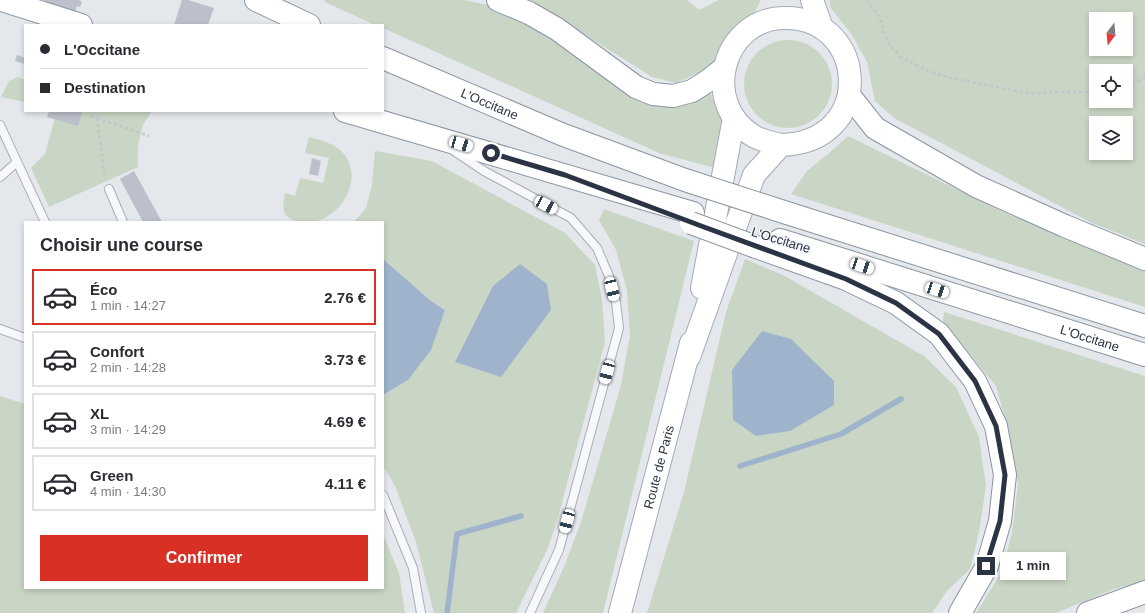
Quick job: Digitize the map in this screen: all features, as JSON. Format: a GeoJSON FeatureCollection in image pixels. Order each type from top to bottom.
{"type":"FeatureCollection","features":[{"type":"Feature","properties":{"kind":"main road"},"geometry":{"type":"LineString","coordinates":[[2,0],[78,24]]}},
{"type":"Feature","properties":{"kind":"main road"},"geometry":{"type":"LineString","coordinates":[[256,0],[307,24]]}},
{"type":"Feature","properties":{"kind":"main road"},"geometry":{"type":"LineString","coordinates":[[498,0],[529,13],[557,29],[636,87],[653,94],[673,96],[692,91],[724,68]]}},
{"type":"Feature","properties":{"kind":"main road"},"geometry":{"type":"LineString","coordinates":[[761,23],[771,9],[775,0]]}},
{"type":"Feature","properties":{"kind":"main road"},"geometry":{"type":"LineString","coordinates":[[812,0],[822,28]]}},
{"type":"Feature","properties":{"kind":"main road"},"geometry":{"type":"LineString","coordinates":[[780,18],[798,19],[811,22],[832,36],[840,46],[846,58],[850,70],[851,82],[845,108],[830,129],[807,142],[794,145],[781,145],[754,137],[734,118],[728,106],[722,81],[724,68],[729,54],[737,41],[748,30],[761,23],[780,18]]}},
{"type":"Feature","properties":{"kind":"main road","name":"L'Occitane"},"geometry":{"type":"LineString","coordinates":[[384,58],[561,134],[685,180],[1145,326]]}},
{"type":"Feature","properties":{"kind":"main road"},"geometry":{"type":"LineString","coordinates":[[849,95],[875,128],[976,186],[1065,226],[1145,259]]}},
{"type":"Feature","properties":{"kind":"main road","name":"L'Occitane"},"geometry":{"type":"LineString","coordinates":[[348,112],[565,175],[757,240],[1145,355]]}},
{"type":"Feature","properties":{"kind":"main road"},"geometry":{"type":"LineString","coordinates":[[689,357],[734,118]]}},
{"type":"Feature","properties":{"kind":"main road"},"geometry":{"type":"LineString","coordinates":[[689,357],[754,175],[781,145]]}},
{"type":"Feature","properties":{"kind":"main road"},"geometry":{"type":"LineString","coordinates":[[757,240],[846,279],[896,303],[939,334],[975,381],[996,426],[1005,475],[1000,521],[986,566],[960,613]]}},
{"type":"Feature","properties":{"kind":"main road","name":"Route de Paris"},"geometry":{"type":"LineString","coordinates":[[630,577],[689,357]]}},
{"type":"Feature","properties":{"kind":"main road"},"geometry":{"type":"LineString","coordinates":[[620,613],[630,577]]}},
{"type":"Feature","properties":{"kind":"main road"},"geometry":{"type":"LineString","coordinates":[[629,613],[630,577]]}},
{"type":"Feature","properties":{"kind":"main road"},"geometry":{"type":"LineString","coordinates":[[1088,613],[1145,592]]}},
{"type":"Feature","properties":{"kind":"lane"},"geometry":{"type":"LineString","coordinates":[[0,125],[45,221]]}},
{"type":"Feature","properties":{"kind":"lane"},"geometry":{"type":"LineString","coordinates":[[432,136],[484,171],[571,218],[597,248],[609,276],[616,302],[619,328],[559,550],[530,613]]}},
{"type":"Feature","properties":{"kind":"lane"},"geometry":{"type":"LineString","coordinates":[[0,176],[17,162]]}},
{"type":"Feature","properties":{"kind":"lane"},"geometry":{"type":"LineString","coordinates":[[108,189],[123,221]]}},
{"type":"Feature","properties":{"kind":"lane"},"geometry":{"type":"LineString","coordinates":[[0,329],[24,338]]}},
{"type":"Feature","properties":{"kind":"lane"},"geometry":{"type":"LineString","coordinates":[[384,497],[413,568],[421,613]]}},
{"type":"Feature","properties":{"kind":"path"},"geometry":{"type":"LineString","coordinates":[[867,0],[880,18],[888,43],[901,57],[928,70],[947,77],[1033,94],[1054,92],[1089,92]]}},
{"type":"Feature","properties":{"kind":"path"},"geometry":{"type":"LineString","coordinates":[[1133,83],[1145,77]]}},
{"type":"Feature","properties":{"kind":"path"},"geometry":{"type":"LineString","coordinates":[[91,116],[149,136]]}},
{"type":"Feature","properties":{"kind":"path"},"geometry":{"type":"LineString","coordinates":[[97,118],[108,189]]}},
{"type":"Feature","properties":{"kind":"green space"},"geometry":{"type":"Polygon","coordinates":[[[324,0],[464,0],[488,5],[533,28],[614,80],[710,92],[726,130],[715,168],[659,153],[384,28],[384,24],[373,24],[325,2],[324,0]]]}},
{"type":"Feature","properties":{"kind":"green space"},"geometry":{"type":"Polygon","coordinates":[[[530,0],[687,0],[699,10],[719,0],[761,0],[755,11],[708,68],[676,83],[652,77],[530,0]]]}},
{"type":"Feature","properties":{"kind":"green space"},"geometry":{"type":"Polygon","coordinates":[[[830,0],[1145,0],[1145,244],[1092,223],[894,118],[875,101],[867,62],[852,35],[830,7],[830,0]]]}},
{"type":"Feature","properties":{"kind":"green space"},"geometry":{"type":"Polygon","coordinates":[[[788,40],[805,43],[813,47],[825,59],[829,67],[832,84],[829,101],[825,109],[813,121],[805,125],[788,128],[771,125],[763,121],[751,109],[747,101],[744,84],[747,67],[751,59],[763,47],[771,43],[788,40]]]}},
{"type":"Feature","properties":{"kind":"green space"},"geometry":{"type":"Polygon","coordinates":[[[18,77],[24,80],[24,102],[1,97],[9,81],[18,77]]]}},
{"type":"Feature","properties":{"kind":"green space"},"geometry":{"type":"Polygon","coordinates":[[[50,112],[151,112],[143,125],[138,146],[138,167],[49,207],[31,168],[45,154],[56,114],[50,112]]]}},
{"type":"Feature","properties":{"kind":"green space"},"geometry":{"type":"Polygon","coordinates":[[[848,136],[1001,211],[1145,270],[1145,307],[791,194],[807,171],[848,136]]]}},
{"type":"Feature","properties":{"kind":"green space"},"geometry":{"type":"Polygon","coordinates":[[[309,137],[323,141],[341,151],[349,162],[351,170],[349,191],[343,201],[336,210],[327,217],[317,221],[295,221],[284,212],[285,193],[295,196],[300,178],[323,183],[329,158],[305,153],[309,137]]]}},
{"type":"Feature","properties":{"kind":"green space"},"geometry":{"type":"Polygon","coordinates":[[[375,151],[432,161],[565,233],[595,265],[602,299],[605,342],[557,521],[547,550],[516,613],[434,613],[416,542],[395,486],[384,468],[384,394],[408,380],[445,310],[431,301],[384,260],[384,221],[355,221],[366,208],[372,185],[375,151]]]}},
{"type":"Feature","properties":{"kind":"green space"},"geometry":{"type":"Polygon","coordinates":[[[604,209],[694,241],[603,613],[543,613],[564,567],[581,522],[621,385],[630,336],[627,291],[616,250],[599,220],[604,209]]]}},
{"type":"Feature","properties":{"kind":"green space"},"geometry":{"type":"Polygon","coordinates":[[[745,259],[783,275],[924,356],[956,387],[979,437],[986,486],[979,532],[970,569],[947,591],[932,613],[647,613],[684,492],[726,312],[745,259]]]}},
{"type":"Feature","properties":{"kind":"green space"},"geometry":{"type":"Polygon","coordinates":[[[944,312],[1145,376],[1145,581],[1114,589],[1056,613],[976,613],[1001,573],[1012,533],[1018,484],[1010,436],[996,386],[943,322],[944,312]]]}},
{"type":"Feature","properties":{"kind":"green space"},"geometry":{"type":"Polygon","coordinates":[[[0,396],[24,404],[24,589],[384,589],[384,536],[399,573],[405,613],[0,613],[0,396]]]}},
{"type":"Feature","properties":{"kind":"water"},"geometry":{"type":"Polygon","coordinates":[[[384,260],[431,301],[445,310],[431,350],[408,380],[384,394],[384,260]]]}},
{"type":"Feature","properties":{"kind":"water"},"geometry":{"type":"Polygon","coordinates":[[[520,264],[547,284],[551,310],[501,377],[455,362],[493,286],[520,264]]]}},
{"type":"Feature","properties":{"kind":"water"},"geometry":{"type":"Polygon","coordinates":[[[762,331],[791,339],[834,381],[834,405],[790,431],[756,436],[733,420],[732,370],[762,331]]]}},
{"type":"Feature","properties":{"kind":"building"},"geometry":{"type":"Polygon","coordinates":[[[45,0],[79,0],[82,2],[80,7],[77,6],[71,24],[37,24],[45,0]]]}},
{"type":"Feature","properties":{"kind":"building"},"geometry":{"type":"Polygon","coordinates":[[[182,0],[188,0],[214,8],[208,24],[174,24],[182,0]]]}},
{"type":"Feature","properties":{"kind":"building"},"geometry":{"type":"Polygon","coordinates":[[[17,55],[24,58],[24,64],[15,61],[17,55]]]}},
{"type":"Feature","properties":{"kind":"building"},"geometry":{"type":"Polygon","coordinates":[[[49,112],[83,112],[78,126],[47,117],[49,112]]]}},
{"type":"Feature","properties":{"kind":"building"},"geometry":{"type":"Polygon","coordinates":[[[312,158],[321,161],[318,176],[309,174],[312,158]]]}},
{"type":"Feature","properties":{"kind":"building"},"geometry":{"type":"Polygon","coordinates":[[[134,171],[161,221],[142,221],[120,179],[134,171]]]}},
{"type":"Feature","properties":{"kind":"waterway"},"geometry":{"type":"LineString","coordinates":[[740,466],[841,434],[901,399]]}},
{"type":"Feature","properties":{"kind":"waterway"},"geometry":{"type":"LineString","coordinates":[[447,613],[457,534],[521,516]]}},
{"type":"Feature","properties":{"kind":"route"},"geometry":{"type":"LineString","coordinates":[[491,153],[565,175],[846,279],[896,303],[939,334],[975,381],[996,426],[1005,475],[1000,521],[986,566]]}}]}
